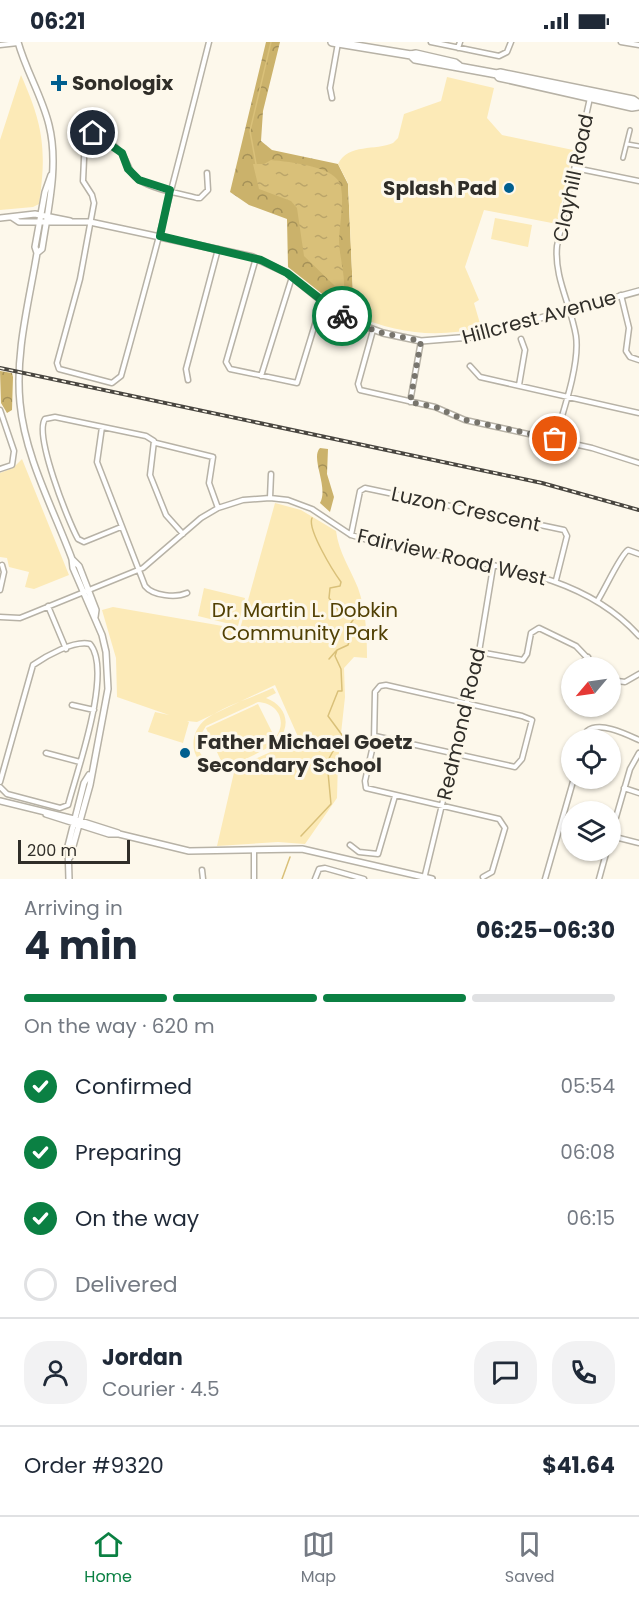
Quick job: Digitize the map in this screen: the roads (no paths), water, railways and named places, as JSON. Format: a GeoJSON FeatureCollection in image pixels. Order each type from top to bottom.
{"type":"FeatureCollection","features":[{"type":"Feature","properties":{"kind":"main road"},"geometry":{"type":"LineString","coordinates":[[336,42],[361,48],[365,44],[411,56],[416,54],[497,74],[499,77],[639,105]]}},
{"type":"Feature","properties":{"kind":"street"},"geometry":{"type":"LineString","coordinates":[[207,172],[208,190],[202,197],[170,190],[139,180],[128,169],[122,153],[96,134],[87,134],[83,176],[94,198],[81,279],[57,363],[62,372],[112,383],[121,376],[160,236],[170,190],[209,42]]}},
{"type":"Feature","properties":{"kind":"street"},"geometry":{"type":"LineString","coordinates":[[332,98],[330,88],[336,42]]}},
{"type":"Feature","properties":{"kind":"street"},"geometry":{"type":"LineString","coordinates":[[431,42],[499,56],[507,52],[511,42]]}},
{"type":"Feature","properties":{"kind":"street"},"geometry":{"type":"LineString","coordinates":[[458,48],[460,42]]}},
{"type":"Feature","properties":{"kind":"street"},"geometry":{"type":"LineString","coordinates":[[621,42],[639,45]]}},
{"type":"Feature","properties":{"kind":"street"},"geometry":{"type":"LineString","coordinates":[[0,45],[18,43],[49,125],[52,147],[51,175],[44,219],[35,247],[37,253],[20,354],[20,404],[30,452],[72,559],[73,568],[95,617],[106,652],[108,689],[90,774],[84,783],[70,857],[69,879]]}},
{"type":"Feature","properties":{"kind":"street","name":"Clayhill Road"},"geometry":{"type":"LineString","coordinates":[[555,439],[568,395],[577,343],[556,256],[590,95]]}},
{"type":"Feature","properties":{"kind":"street"},"geometry":{"type":"LineString","coordinates":[[623,158],[630,130]]}},
{"type":"Feature","properties":{"kind":"street"},"geometry":{"type":"LineString","coordinates":[[627,144],[639,146]]}},
{"type":"Feature","properties":{"kind":"street"},"geometry":{"type":"LineString","coordinates":[[575,168],[639,181]]}},
{"type":"Feature","properties":{"kind":"street","name":"Hillcrest Avenue"},"geometry":{"type":"LineString","coordinates":[[0,218],[13,218],[17,215],[90,222],[256,258],[292,277],[324,303],[373,330],[421,341],[468,338],[639,291]]}},
{"type":"Feature","properties":{"kind":"street"},"geometry":{"type":"LineString","coordinates":[[188,380],[186,369],[218,249]]}},
{"type":"Feature","properties":{"kind":"street"},"geometry":{"type":"LineString","coordinates":[[256,258],[226,362],[232,370],[293,384],[299,380],[319,311],[324,303]]}},
{"type":"Feature","properties":{"kind":"street"},"geometry":{"type":"LineString","coordinates":[[261,376],[292,277]]}},
{"type":"Feature","properties":{"kind":"street"},"geometry":{"type":"LineString","coordinates":[[621,295],[629,328],[626,351],[630,357],[639,360]]}},
{"type":"Feature","properties":{"kind":"street"},"geometry":{"type":"LineString","coordinates":[[373,330],[358,388],[435,407],[465,420],[555,439],[639,463]]}},
{"type":"Feature","properties":{"kind":"street"},"geometry":{"type":"LineString","coordinates":[[519,385],[525,350],[520,339]]}},
{"type":"Feature","properties":{"kind":"street"},"geometry":{"type":"LineString","coordinates":[[410,402],[421,341]]}},
{"type":"Feature","properties":{"kind":"street"},"geometry":{"type":"LineString","coordinates":[[470,366],[480,376],[639,413]]}},
{"type":"Feature","properties":{"kind":"street"},"geometry":{"type":"LineString","coordinates":[[0,410],[15,456],[12,465],[0,469]]}},
{"type":"Feature","properties":{"kind":"street"},"geometry":{"type":"LineString","coordinates":[[122,527],[84,542],[78,539],[57,489],[41,425],[45,419],[52,416],[146,436],[156,443],[213,457],[209,483],[218,508]]}},
{"type":"Feature","properties":{"kind":"street"},"geometry":{"type":"LineString","coordinates":[[102,427],[97,462],[145,586],[150,591],[178,596],[187,593]]}},
{"type":"Feature","properties":{"kind":"street"},"geometry":{"type":"LineString","coordinates":[[156,443],[150,475],[166,515],[183,534]]}},
{"type":"Feature","properties":{"kind":"street"},"geometry":{"type":"LineString","coordinates":[[270,498],[271,474]]}},
{"type":"Feature","properties":{"kind":"street","name":"Luzon Crescent"},"geometry":{"type":"LineString","coordinates":[[351,535],[360,491],[366,488],[564,530],[567,536],[556,580]]}},
{"type":"Feature","properties":{"kind":"street","name":"Fairview Road West"},"geometry":{"type":"LineString","coordinates":[[0,617],[20,618],[138,570],[218,508],[243,500],[270,498],[288,500],[312,509],[351,535],[410,551],[556,580],[598,600],[639,636]]}},
{"type":"Feature","properties":{"kind":"street"},"geometry":{"type":"LineString","coordinates":[[598,600],[612,578],[622,554],[628,550],[639,554]]}},
{"type":"Feature","properties":{"kind":"street"},"geometry":{"type":"LineString","coordinates":[[0,590],[4,572],[2,566]]}},
{"type":"Feature","properties":{"kind":"street","name":"Redmond Road"},"geometry":{"type":"LineString","coordinates":[[424,878],[479,652],[493,567]]}},
{"type":"Feature","properties":{"kind":"street"},"geometry":{"type":"LineString","coordinates":[[48,606],[66,649]]}},
{"type":"Feature","properties":{"kind":"street"},"geometry":{"type":"LineString","coordinates":[[479,652],[523,660],[527,654],[531,633],[539,628],[560,637],[588,657]]}},
{"type":"Feature","properties":{"kind":"street"},"geometry":{"type":"LineString","coordinates":[[84,642],[93,646],[98,672],[94,710],[68,805],[63,807],[7,794],[0,785],[31,669],[36,663],[66,649],[84,642]]}},
{"type":"Feature","properties":{"kind":"street"},"geometry":{"type":"LineString","coordinates":[[621,681],[626,682],[639,674]]}},
{"type":"Feature","properties":{"kind":"street"},"geometry":{"type":"LineString","coordinates":[[375,736],[507,767],[518,766],[532,724],[531,720],[386,685],[380,686],[375,692],[375,736],[364,784],[368,790],[499,819],[504,825],[492,872],[483,877]]}},
{"type":"Feature","properties":{"kind":"street"},"geometry":{"type":"LineString","coordinates":[[72,705],[94,710]]}},
{"type":"Feature","properties":{"kind":"street"},"geometry":{"type":"LineString","coordinates":[[589,729],[596,726],[610,729]]}},
{"type":"Feature","properties":{"kind":"street"},"geometry":{"type":"LineString","coordinates":[[621,732],[639,740]]}},
{"type":"Feature","properties":{"kind":"street"},"geometry":{"type":"LineString","coordinates":[[46,753],[80,762]]}},
{"type":"Feature","properties":{"kind":"street"},"geometry":{"type":"LineString","coordinates":[[621,801],[630,769],[639,753]]}},
{"type":"Feature","properties":{"kind":"street"},"geometry":{"type":"LineString","coordinates":[[545,879],[571,789]]}},
{"type":"Feature","properties":{"kind":"street"},"geometry":{"type":"LineString","coordinates":[[624,789],[639,793]]}},
{"type":"Feature","properties":{"kind":"street"},"geometry":{"type":"LineString","coordinates":[[350,845],[359,852],[378,854],[395,796]]}},
{"type":"Feature","properties":{"kind":"street"},"geometry":{"type":"LineString","coordinates":[[0,801],[77,822],[109,834],[119,834],[189,851],[302,849],[432,879]]}},
{"type":"Feature","properties":{"kind":"street"},"geometry":{"type":"LineString","coordinates":[[621,839],[639,843]]}},
{"type":"Feature","properties":{"kind":"street"},"geometry":{"type":"LineString","coordinates":[[254,850],[254,879]]}},
{"type":"Feature","properties":{"kind":"street"},"geometry":{"type":"LineString","coordinates":[[599,879],[604,861]]}},
{"type":"Feature","properties":{"kind":"street"},"geometry":{"type":"LineString","coordinates":[[315,879],[319,869],[324,868],[364,879]]}},
{"type":"Feature","properties":{"kind":"street"},"geometry":{"type":"LineString","coordinates":[[202,870],[203,879]]}},
{"type":"Feature","properties":{"kind":"water"},"geometry":{"type":"Polygon","coordinates":[[[271,160],[312,166],[331,174],[338,180],[342,193],[339,239],[344,290],[336,287],[304,256],[297,208],[291,201],[259,189],[253,164],[264,164],[271,160]]]}},
{"type":"Feature","properties":{"kind":"waterway"},"geometry":{"type":"LineString","coordinates":[[256,164],[250,131],[271,42]]}},
{"type":"Feature","properties":{"kind":"waterway"},"geometry":{"type":"LineString","coordinates":[[344,290],[344,301]]}},
{"type":"Feature","properties":{"kind":"waterway"},"geometry":{"type":"LineString","coordinates":[[301,836],[331,804],[327,762],[342,735],[328,716],[338,691],[342,691],[341,669],[335,656],[337,650],[348,645],[351,636],[346,630],[353,620],[345,608],[338,610],[329,598],[330,588],[340,586],[341,582],[317,540],[311,523],[312,518]]}},
{"type":"Feature","properties":{"kind":"waterway"},"geometry":{"type":"LineString","coordinates":[[329,659],[336,651]]}},
{"type":"Feature","properties":{"kind":"waterway"},"geometry":{"type":"LineString","coordinates":[[282,879],[290,857]]}},
{"type":"Feature","properties":{"kind":"railway"},"geometry":{"type":"LineString","coordinates":[[0,368],[542,483],[639,510]]}},
{"type":"Feature","properties":{"kind":"place","name":"Sonologix"},"geometry":{"type":"Point","coordinates":[59,83]}},
{"type":"Feature","properties":{"kind":"place","name":"Splash Pad"},"geometry":{"type":"Point","coordinates":[509,188]}},
{"type":"Feature","properties":{"kind":"place","name":"Father Michael Goetz Secondary School"},"geometry":{"type":"Point","coordinates":[185,753]}},
{"type":"Feature","properties":{"kind":"park label","name":"Dr. Martin L. Dobkin Community Park"},"geometry":{"type":"Point","coordinates":[305,622]}}]}
